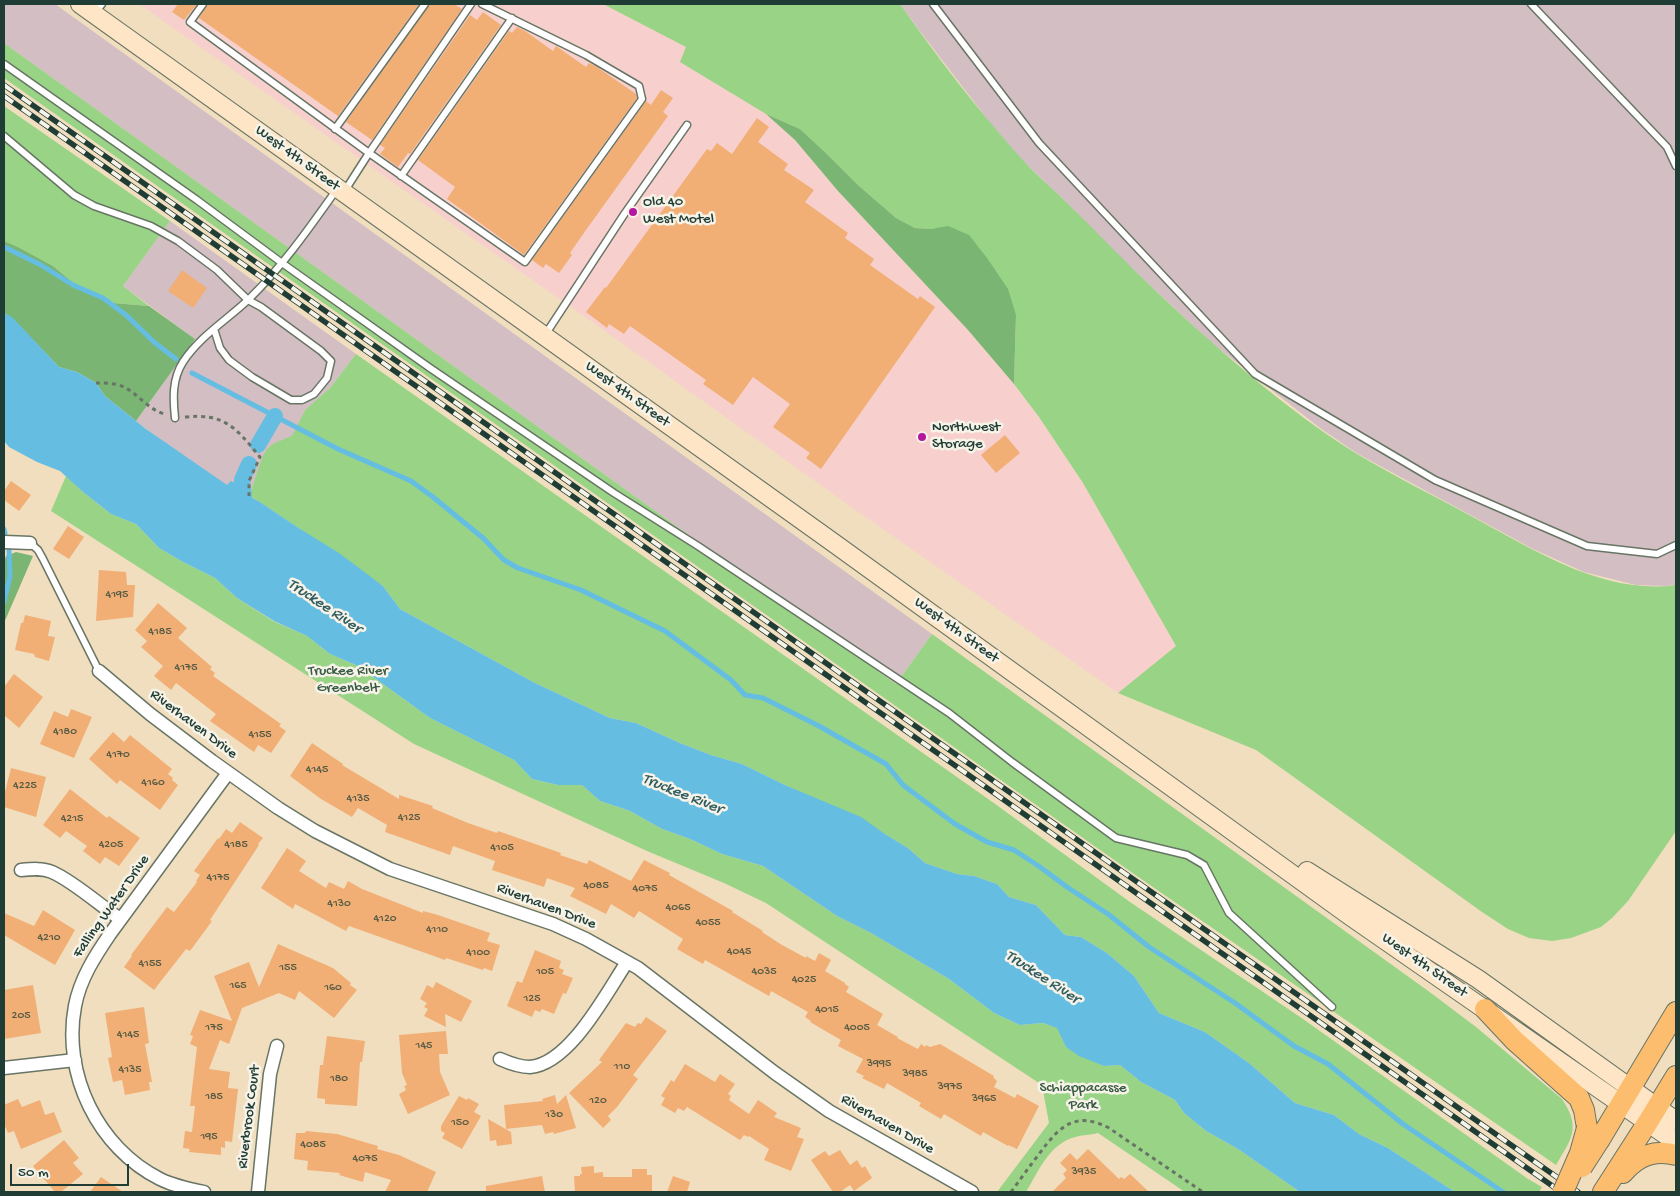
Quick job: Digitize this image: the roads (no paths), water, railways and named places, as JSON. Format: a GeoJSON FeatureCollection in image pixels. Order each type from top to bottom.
{"type":"FeatureCollection","features":[{"type":"Feature","properties":{"kind":"main road","name":"West 4th Street"},"geometry":{"type":"LineString","coordinates":[[80,4],[98,9],[341,190],[1350,916],[1485,1009],[1627,1096]]}},
{"type":"Feature","properties":{"kind":"main road","name":"West 4th Street"},"geometry":{"type":"LineString","coordinates":[[1173,787],[1478,979],[1653,1115],[1676,1142]]}},
{"type":"Feature","properties":{"kind":"main road"},"geometry":{"type":"LineString","coordinates":[[1485,1009],[1514,1040],[1578,1098],[1593,1133]]}},
{"type":"Feature","properties":{"kind":"main road"},"geometry":{"type":"LineString","coordinates":[[1565,1192],[1593,1133],[1627,1096],[1676,1012]]}},
{"type":"Feature","properties":{"kind":"main road"},"geometry":{"type":"LineString","coordinates":[[1608,1192],[1628,1161],[1676,1076]]}},
{"type":"Feature","properties":{"kind":"main road","name":"West 4th Street"},"geometry":{"type":"LineString","coordinates":[[1653,1115],[1676,1121]]}},
{"type":"Feature","properties":{"kind":"main road"},"geometry":{"type":"LineString","coordinates":[[1603,1192],[1628,1161],[1657,1152],[1676,1154]]}},
{"type":"Feature","properties":{"kind":"street"},"geometry":{"type":"LineString","coordinates":[[4,542],[30,542]]}},
{"type":"Feature","properties":{"kind":"street","name":"Riverhaven Drive"},"geometry":{"type":"LineString","coordinates":[[99,671],[157,720],[228,773],[315,831],[390,869],[553,924],[586,939],[627,962],[660,984],[775,1073],[830,1111],[972,1192]]}},
{"type":"Feature","properties":{"kind":"street","name":"Falling Water Drive"},"geometry":{"type":"LineString","coordinates":[[204,1192],[185,1188],[160,1179],[137,1164],[118,1148],[103,1130],[91,1111],[78,1079],[73,1028],[75,1005],[83,978],[96,955],[120,919],[228,773]]}},
{"type":"Feature","properties":{"kind":"street"},"geometry":{"type":"LineString","coordinates":[[21,870],[38,869],[51,872],[63,878],[120,919]]}},
{"type":"Feature","properties":{"kind":"street"},"geometry":{"type":"LineString","coordinates":[[500,1059],[515,1065],[530,1067],[554,1056],[581,1033],[627,962]]}},
{"type":"Feature","properties":{"kind":"street","name":"Riverbrook Court"},"geometry":{"type":"LineString","coordinates":[[258,1192],[270,1074],[277,1046]]}},
{"type":"Feature","properties":{"kind":"street"},"geometry":{"type":"LineString","coordinates":[[4,1068],[75,1060]]}},
{"type":"Feature","properties":{"kind":"lane"},"geometry":{"type":"LineString","coordinates":[[203,4],[190,22],[401,176],[525,262],[642,99],[639,86],[586,55],[482,4]]}},
{"type":"Feature","properties":{"kind":"lane"},"geometry":{"type":"LineString","coordinates":[[336,129],[425,4]]}},
{"type":"Feature","properties":{"kind":"lane"},"geometry":{"type":"LineString","coordinates":[[175,418],[173,400],[176,378],[183,363],[192,351],[248,300],[282,263],[341,190],[369,153],[471,4]]}},
{"type":"Feature","properties":{"kind":"lane"},"geometry":{"type":"LineString","coordinates":[[933,4],[1039,143],[1255,374],[1435,480],[1587,546],[1657,554],[1676,545]]}},
{"type":"Feature","properties":{"kind":"lane"},"geometry":{"type":"LineString","coordinates":[[1531,4],[1667,147],[1676,166]]}},
{"type":"Feature","properties":{"kind":"lane"},"geometry":{"type":"LineString","coordinates":[[401,176],[512,18]]}},
{"type":"Feature","properties":{"kind":"lane"},"geometry":{"type":"LineString","coordinates":[[4,64],[430,368],[574,466],[698,546],[948,713],[1019,768],[1116,838],[1187,855],[1204,865],[1229,913],[1332,1007]]}},
{"type":"Feature","properties":{"kind":"lane"},"geometry":{"type":"LineString","coordinates":[[544,336],[687,125]]}},
{"type":"Feature","properties":{"kind":"lane"},"geometry":{"type":"LineString","coordinates":[[4,136],[74,195],[94,206],[151,226],[178,241],[217,270],[248,300],[261,307],[321,351],[331,361],[327,378],[314,394],[302,400],[291,400],[252,377],[229,360],[220,348],[214,329]]}},
{"type":"Feature","properties":{"kind":"lane"},"geometry":{"type":"LineString","coordinates":[[30,542],[43,559],[99,671]]}},
{"type":"Feature","properties":{"kind":"water","name":"Truckee River"},"geometry":{"type":"Polygon","coordinates":[[[4,313],[12,317],[59,367],[77,372],[96,383],[105,396],[146,429],[227,485],[231,481],[240,486],[242,495],[249,496],[260,502],[339,553],[383,586],[400,609],[535,683],[610,718],[636,723],[711,755],[742,764],[787,786],[861,817],[908,848],[925,863],[957,874],[974,876],[997,884],[1009,897],[1036,905],[1065,935],[1081,937],[1107,953],[1134,976],[1159,1013],[1205,1032],[1249,1063],[1295,1103],[1334,1115],[1359,1134],[1388,1148],[1455,1192],[1300,1192],[1238,1149],[1206,1131],[1184,1113],[1175,1100],[1141,1082],[1120,1065],[1104,1066],[1079,1056],[1066,1047],[1057,1028],[1043,1023],[1020,1025],[994,1013],[949,979],[871,933],[837,916],[763,866],[722,854],[690,839],[662,829],[630,811],[600,801],[582,785],[558,785],[532,779],[514,760],[430,718],[358,666],[330,654],[307,636],[274,621],[237,598],[215,578],[159,548],[136,524],[111,514],[60,471],[37,462],[9,447],[4,441],[4,313]]]}},
{"type":"Feature","properties":{"kind":"waterway"},"geometry":{"type":"LineString","coordinates":[[4,247],[41,265],[73,285],[103,298],[126,315],[155,343],[176,359]]}},
{"type":"Feature","properties":{"kind":"waterway"},"geometry":{"type":"LineString","coordinates":[[192,373],[338,449],[411,481],[483,538],[504,560],[518,568],[581,590],[665,631],[731,680],[745,695],[763,698],[819,726],[886,764],[903,785],[955,824],[987,842],[1014,850],[1040,867],[1108,914],[1149,947],[1235,1003],[1294,1046],[1328,1064],[1403,1124],[1503,1192]]}},
{"type":"Feature","properties":{"kind":"waterway"},"geometry":{"type":"LineString","coordinates":[[258,445],[275,416]]}},
{"type":"Feature","properties":{"kind":"waterway"},"geometry":{"type":"LineString","coordinates":[[241,515],[245,506],[242,480],[249,464]]}},
{"type":"Feature","properties":{"kind":"waterway"},"geometry":{"type":"LineString","coordinates":[[4,529],[5,533]]}},
{"type":"Feature","properties":{"kind":"waterway"},"geometry":{"type":"LineString","coordinates":[[4,602],[10,576],[9,548]]}},
{"type":"Feature","properties":{"kind":"railway"},"geometry":{"type":"LineString","coordinates":[[4,85],[1578,1192]]}},
{"type":"Feature","properties":{"kind":"railway"},"geometry":{"type":"LineString","coordinates":[[4,96],[1561,1192]]}},
{"type":"Feature","properties":{"kind":"place","name":"Old 40 West Motel"},"geometry":{"type":"Point","coordinates":[633,212]}},
{"type":"Feature","properties":{"kind":"place","name":"Northwest Storage"},"geometry":{"type":"Point","coordinates":[922,437]}},
{"type":"Feature","properties":{"kind":"park label","name":"Truckee River Greenbelt"},"geometry":{"type":"Point","coordinates":[348,680]}},
{"type":"Feature","properties":{"kind":"park label","name":"Schiappacasse Park"},"geometry":{"type":"Point","coordinates":[1083,1098]}}]}
